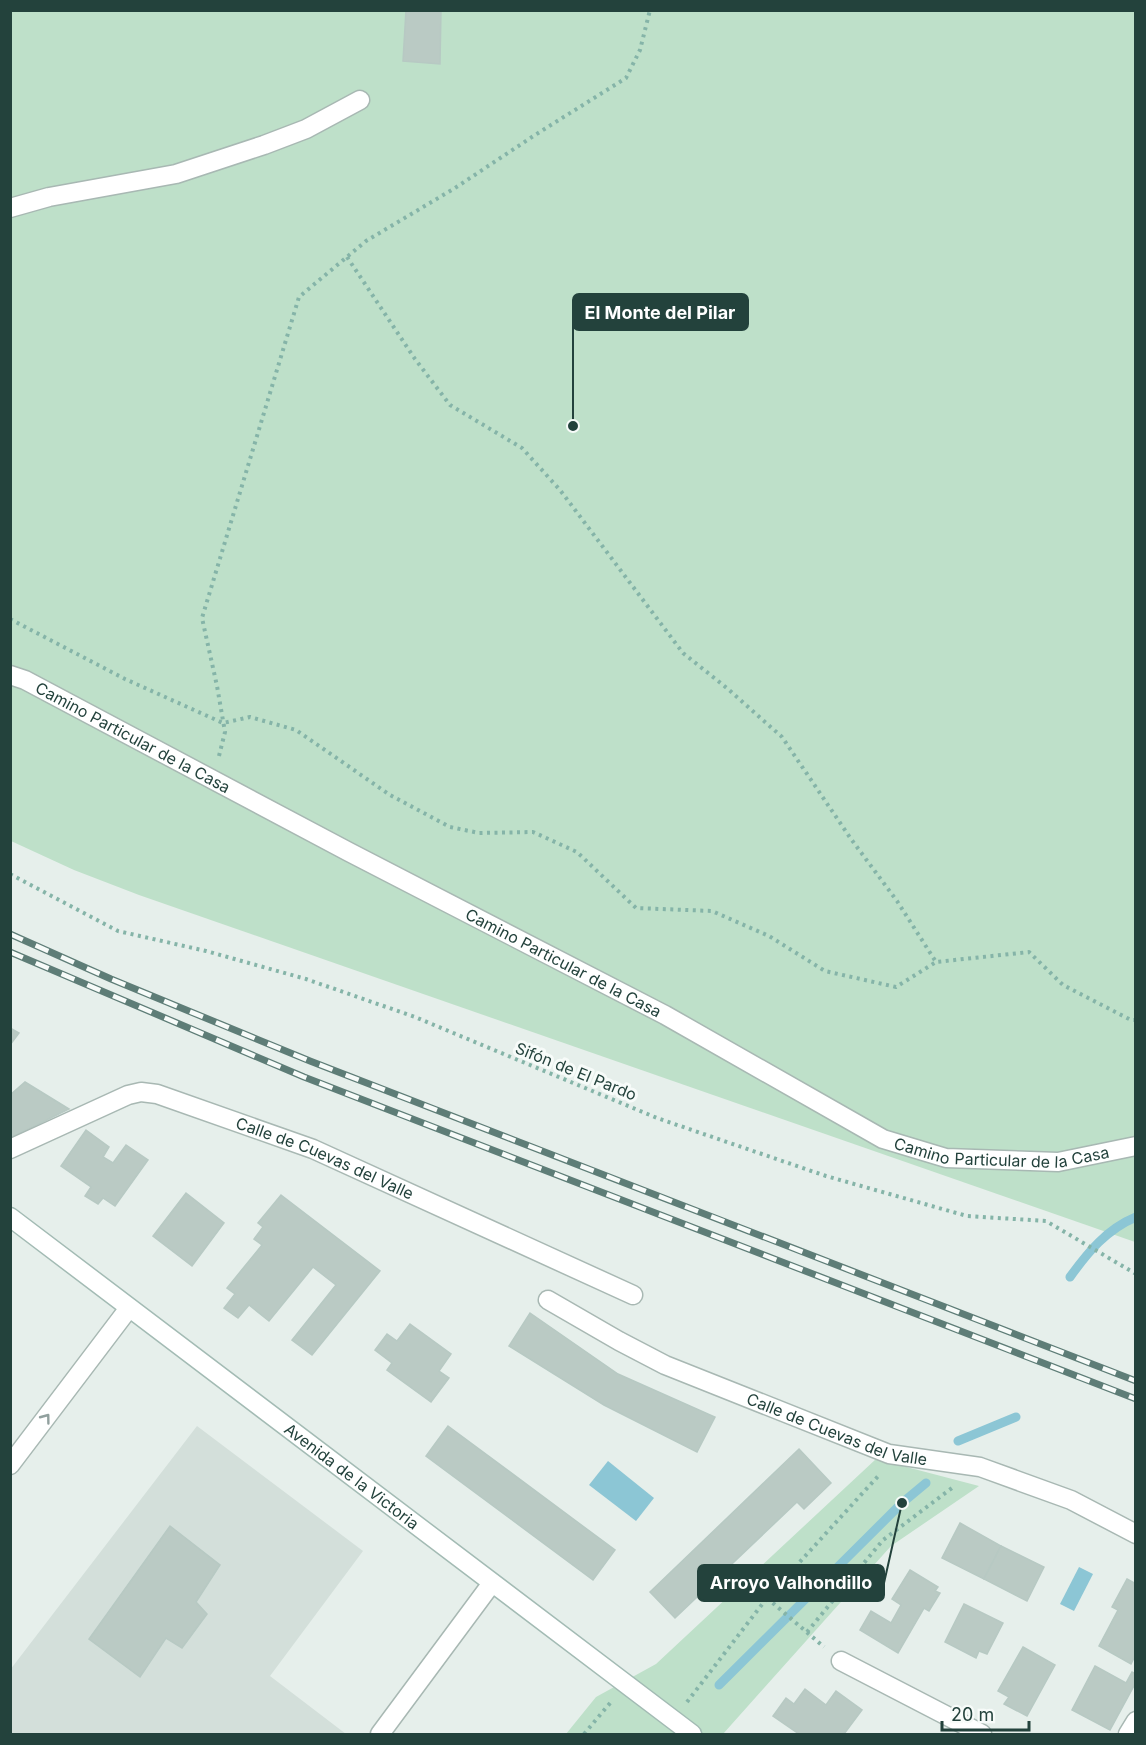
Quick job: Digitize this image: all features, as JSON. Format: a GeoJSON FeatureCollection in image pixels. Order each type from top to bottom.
{"type":"FeatureCollection","features":[{"type":"Feature","properties":{"kind":"street"},"geometry":{"type":"LineString","coordinates":[[10,208],[49,197],[176,174],[264,146],[306,129],[360,100]]}},
{"type":"Feature","properties":{"kind":"street","name":"Camino Particular de la Casa"},"geometry":{"type":"LineString","coordinates":[[10,675],[25,680],[349,852],[665,1015],[883,1139],[946,1158],[1058,1162],[1136,1146]]}},
{"type":"Feature","properties":{"kind":"street","name":"Calle de Cuevas del Valle"},"geometry":{"type":"LineString","coordinates":[[10,1149],[128,1095],[141,1092],[157,1094],[313,1149],[633,1295]]}},
{"type":"Feature","properties":{"kind":"street","name":"Avenida de la Victoria"},"geometry":{"type":"LineString","coordinates":[[10,1217],[692,1734]]}},
{"type":"Feature","properties":{"kind":"street","name":"Calle de Cuevas del Valle"},"geometry":{"type":"LineString","coordinates":[[548,1300],[665,1365],[889,1454],[980,1467],[1071,1500],[1136,1534]]}},
{"type":"Feature","properties":{"kind":"street"},"geometry":{"type":"LineString","coordinates":[[10,1465],[129,1308]]}},
{"type":"Feature","properties":{"kind":"street"},"geometry":{"type":"LineString","coordinates":[[380,1734],[492,1583]]}},
{"type":"Feature","properties":{"kind":"street"},"geometry":{"type":"LineString","coordinates":[[841,1661],[982,1734]]}},
{"type":"Feature","properties":{"kind":"street"},"geometry":{"type":"LineString","coordinates":[[1128,1734],[1136,1721]]}},
{"type":"Feature","properties":{"kind":"path"},"geometry":{"type":"LineString","coordinates":[[214,780],[225,732],[202,618],[300,297],[366,241],[455,188],[626,78],[640,50],[650,10]]}},
{"type":"Feature","properties":{"kind":"path"},"geometry":{"type":"LineString","coordinates":[[347,257],[450,405],[522,448],[560,490],[683,653],[782,737],[851,839],[897,901],[936,962]]}},
{"type":"Feature","properties":{"kind":"path"},"geometry":{"type":"LineString","coordinates":[[10,619],[125,679],[224,723],[250,717],[296,730],[390,795],[450,827],[479,833],[533,832],[577,852],[636,908],[712,910],[769,936],[825,970],[896,987],[936,962],[1029,952],[1063,985],[1131,1020],[1136,1020]]}},
{"type":"Feature","properties":{"kind":"path","name":"Sifón de El Pardo"},"geometry":{"type":"LineString","coordinates":[[10,874],[118,931],[206,951],[306,979],[415,1017],[657,1118],[826,1176],[967,1216],[1046,1221],[1136,1274]]}},
{"type":"Feature","properties":{"kind":"path"},"geometry":{"type":"LineString","coordinates":[[673,1720],[767,1598],[878,1477],[889,1454]]}},
{"type":"Feature","properties":{"kind":"path"},"geometry":{"type":"LineString","coordinates":[[767,1598],[807,1632],[883,1540],[980,1467]]}},
{"type":"Feature","properties":{"kind":"path"},"geometry":{"type":"LineString","coordinates":[[584,1734],[611,1702],[619,1708]]}},
{"type":"Feature","properties":{"kind":"shaded area"},"geometry":{"type":"Polygon","coordinates":[[[197,1426],[363,1551],[270,1676],[346,1734],[11,1734],[10,1670],[197,1426]]]}},
{"type":"Feature","properties":{"kind":"green space"},"geometry":{"type":"Polygon","coordinates":[[[11,11],[1135,11],[1135,1242],[139,895],[74,870],[11,841],[11,11]]]}},
{"type":"Feature","properties":{"kind":"green space"},"geometry":{"type":"Polygon","coordinates":[[[876,1459],[979,1486],[891,1546],[723,1734],[566,1734],[596,1697],[656,1664],[876,1459]]]}},
{"type":"Feature","properties":{"kind":"water"},"geometry":{"type":"Polygon","coordinates":[[[608,1461],[654,1498],[636,1521],[589,1485],[608,1461]]]}},
{"type":"Feature","properties":{"kind":"water"},"geometry":{"type":"Polygon","coordinates":[[[1079,1567],[1093,1574],[1074,1611],[1060,1604],[1079,1567]]]}},
{"type":"Feature","properties":{"kind":"building"},"geometry":{"type":"Polygon","coordinates":[[[406,10],[441,10],[440,64],[403,61],[406,10]]]}},
{"type":"Feature","properties":{"kind":"building"},"geometry":{"type":"Polygon","coordinates":[[[10,1028],[19,1033],[10,1045],[10,1028]]]}},
{"type":"Feature","properties":{"kind":"building"},"geometry":{"type":"Polygon","coordinates":[[[25,1082],[69,1109],[10,1138],[10,1095],[25,1082]]]}},
{"type":"Feature","properties":{"kind":"building"},"geometry":{"type":"Polygon","coordinates":[[[86,1130],[109,1147],[103,1157],[113,1163],[126,1145],[148,1160],[115,1206],[103,1198],[98,1204],[85,1196],[91,1187],[61,1166],[86,1130]]]}},
{"type":"Feature","properties":{"kind":"building"},"geometry":{"type":"Polygon","coordinates":[[[186,1193],[224,1223],[192,1266],[153,1236],[186,1193]]]}},
{"type":"Feature","properties":{"kind":"building"},"geometry":{"type":"Polygon","coordinates":[[[281,1195],[380,1271],[312,1355],[292,1340],[336,1285],[313,1267],[269,1321],[249,1305],[238,1318],[224,1308],[235,1294],[227,1288],[262,1245],[254,1239],[263,1227],[258,1223],[281,1195]]]}},
{"type":"Feature","properties":{"kind":"building"},"geometry":{"type":"Polygon","coordinates":[[[530,1313],[618,1374],[715,1417],[697,1452],[604,1405],[509,1346],[530,1313]]]}},
{"type":"Feature","properties":{"kind":"building"},"geometry":{"type":"Polygon","coordinates":[[[410,1324],[451,1354],[439,1371],[449,1378],[431,1402],[387,1370],[392,1363],[375,1350],[387,1334],[397,1341],[410,1324]]]}},
{"type":"Feature","properties":{"kind":"building"},"geometry":{"type":"Polygon","coordinates":[[[448,1426],[615,1550],[593,1580],[426,1456],[448,1426]]]}},
{"type":"Feature","properties":{"kind":"building"},"geometry":{"type":"Polygon","coordinates":[[[799,1449],[831,1483],[804,1509],[797,1502],[675,1618],[650,1592],[799,1449]]]}},
{"type":"Feature","properties":{"kind":"building"},"geometry":{"type":"Polygon","coordinates":[[[960,1523],[1001,1546],[984,1579],[942,1558],[960,1523]]]}},
{"type":"Feature","properties":{"kind":"building"},"geometry":{"type":"Polygon","coordinates":[[[170,1526],[220,1565],[196,1602],[207,1614],[182,1648],[166,1638],[140,1677],[89,1639],[170,1526]]]}},
{"type":"Feature","properties":{"kind":"building"},"geometry":{"type":"Polygon","coordinates":[[[1001,1546],[1044,1567],[1027,1601],[984,1579],[1001,1546]]]}},
{"type":"Feature","properties":{"kind":"building"},"geometry":{"type":"Polygon","coordinates":[[[910,1570],[938,1587],[935,1591],[940,1593],[929,1611],[924,1608],[898,1653],[860,1630],[871,1611],[891,1623],[901,1605],[892,1599],[910,1570]]]}},
{"type":"Feature","properties":{"kind":"building"},"geometry":{"type":"Polygon","coordinates":[[[1127,1579],[1136,1584],[1136,1654],[1131,1664],[1099,1646],[1118,1610],[1112,1607],[1127,1579]]]}},
{"type":"Feature","properties":{"kind":"building"},"geometry":{"type":"Polygon","coordinates":[[[964,1604],[1003,1623],[987,1654],[979,1651],[976,1658],[945,1642],[964,1604]]]}},
{"type":"Feature","properties":{"kind":"building"},"geometry":{"type":"Polygon","coordinates":[[[1023,1647],[1055,1665],[1027,1716],[1004,1704],[1009,1697],[998,1691],[1023,1647]]]}},
{"type":"Feature","properties":{"kind":"building"},"geometry":{"type":"Polygon","coordinates":[[[1095,1666],[1126,1683],[1132,1672],[1136,1674],[1136,1682],[1110,1730],[1072,1710],[1095,1666]]]}},
{"type":"Feature","properties":{"kind":"building"},"geometry":{"type":"Polygon","coordinates":[[[805,1689],[826,1705],[836,1691],[862,1710],[844,1734],[799,1734],[773,1716],[786,1698],[794,1704],[805,1689]]]}},
{"type":"Feature","properties":{"kind":"waterway"},"geometry":{"type":"LineString","coordinates":[[1070,1277],[1099,1242],[1116,1228],[1136,1217]]}},
{"type":"Feature","properties":{"kind":"waterway"},"geometry":{"type":"LineString","coordinates":[[958,1441],[1016,1417]]}},
{"type":"Feature","properties":{"kind":"waterway"},"geometry":{"type":"LineString","coordinates":[[719,1685],[902,1503],[926,1483]]}},
{"type":"Feature","properties":{"kind":"railway"},"geometry":{"type":"LineString","coordinates":[[10,934],[111,979],[310,1061],[1136,1381]]}},
{"type":"Feature","properties":{"kind":"railway"},"geometry":{"type":"LineString","coordinates":[[10,952],[304,1077],[1136,1399]]}},
{"type":"Feature","properties":{"kind":"place","name":"El Monte del Pilar"},"geometry":{"type":"Point","coordinates":[573,426]}},
{"type":"Feature","properties":{"kind":"place","name":"Arroyo Valhondillo"},"geometry":{"type":"Point","coordinates":[902,1503]}}]}
